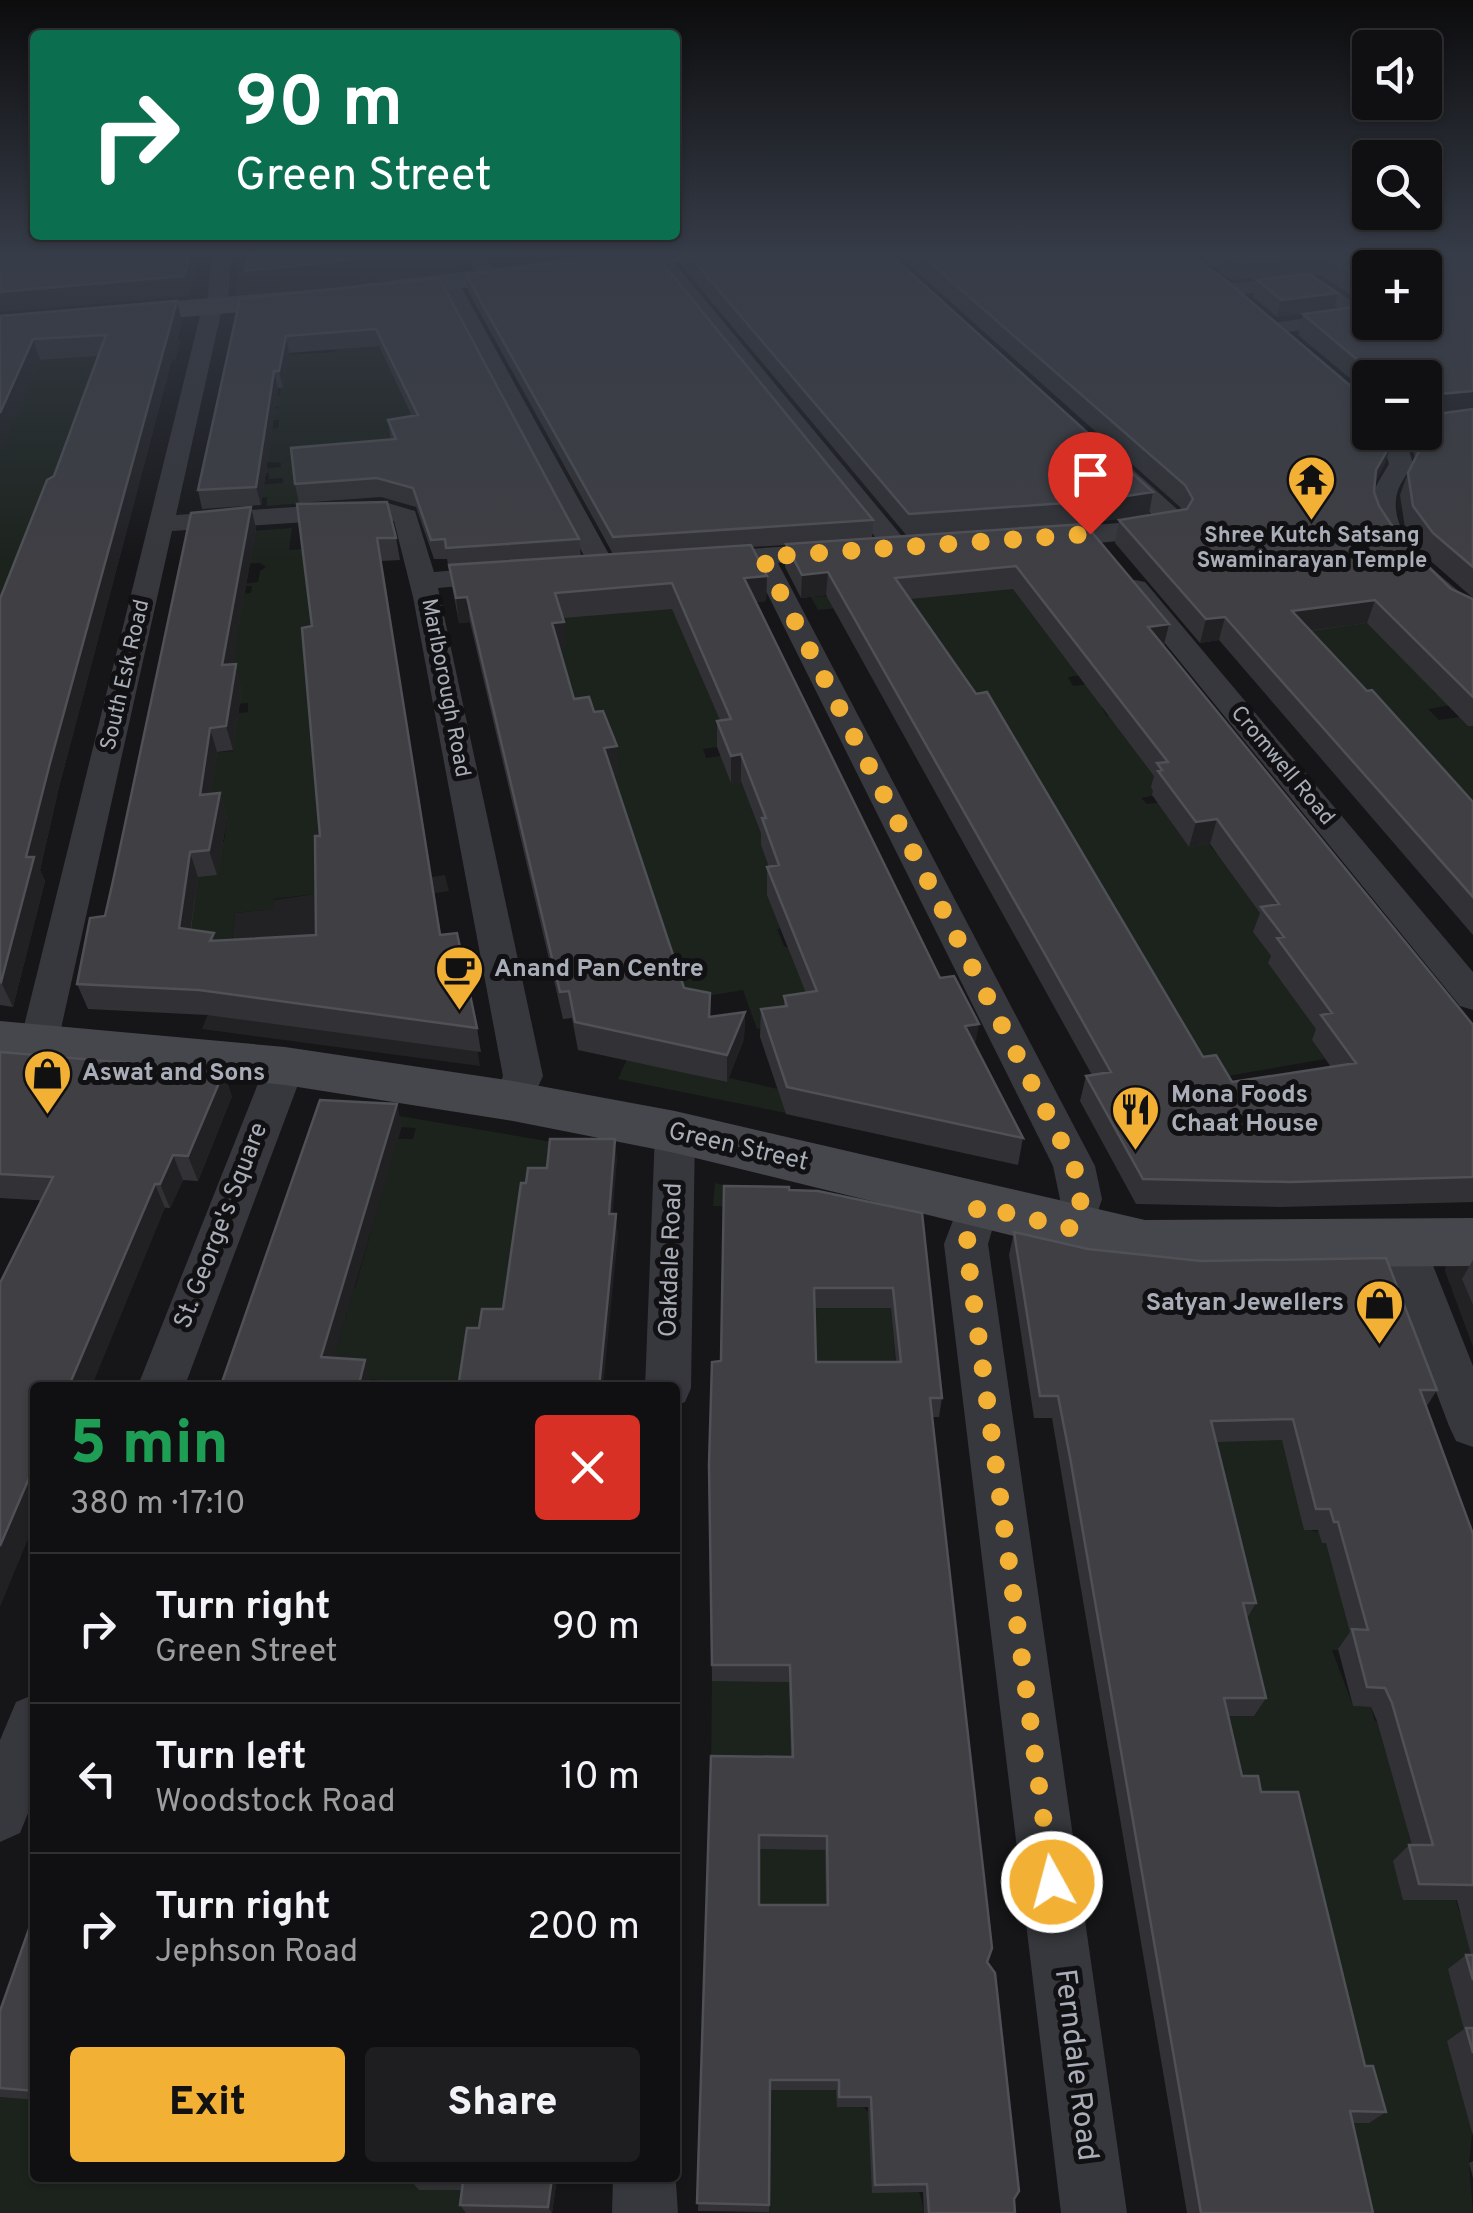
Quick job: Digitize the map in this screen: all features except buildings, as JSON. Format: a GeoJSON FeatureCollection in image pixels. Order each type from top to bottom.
{"type":"FeatureCollection","features":[{"type":"Feature","properties":{"kind":"main road","name":"Green Street"},"geometry":{"type":"LineString","coordinates":[[20,1041],[284,1066],[513,1100],[675,1132],[1146,1244],[1473,1242]]}},
{"type":"Feature","properties":{"kind":"street","name":"South Esk Road"},"geometry":{"type":"LineString","coordinates":[[20,1041],[162,524],[202,357]]}},
{"type":"Feature","properties":{"kind":"street"},"geometry":{"type":"LineString","coordinates":[[492,357],[613,566],[568,570]]}},
{"type":"Feature","properties":{"kind":"street"},"geometry":{"type":"LineString","coordinates":[[680,562],[909,545],[752,357]]}},
{"type":"Feature","properties":{"kind":"street"},"geometry":{"type":"LineString","coordinates":[[1016,539],[1172,523],[1169,515],[1088,442]]}},
{"type":"Feature","properties":{"kind":"street"},"geometry":{"type":"LineString","coordinates":[[1397,450],[1401,464],[1383,497],[1385,522],[1412,559],[1473,618]]}},
{"type":"Feature","properties":{"kind":"street","name":"Marlborough Road"},"geometry":{"type":"LineString","coordinates":[[162,524],[391,510],[406,516],[423,580],[521,1065],[522,1076],[513,1100]]}},
{"type":"Feature","properties":{"kind":"street","name":"Cromwell Road"},"geometry":{"type":"LineString","coordinates":[[1090,534],[1473,997]]}},
{"type":"Feature","properties":{"kind":"street"},"geometry":{"type":"LineString","coordinates":[[762,557],[1074,1166],[1081,1199],[1073,1229]]}},
{"type":"Feature","properties":{"kind":"street"},"geometry":{"type":"LineString","coordinates":[[423,580],[533,572]]}},
{"type":"Feature","properties":{"kind":"street","name":"St. George's Square"},"geometry":{"type":"LineString","coordinates":[[162,1382],[284,1066]]}},
{"type":"Feature","properties":{"kind":"street","name":"Oakdale Road"},"geometry":{"type":"LineString","coordinates":[[668,1382],[675,1132]]}},
{"type":"Feature","properties":{"kind":"street","name":"Ferndale Road"},"geometry":{"type":"LineString","coordinates":[[978,1206],[966,1244],[1094,2213]]}},
{"type":"Feature","properties":{"kind":"street"},"geometry":{"type":"LineString","coordinates":[[1402,1243],[1473,1426]]}},
{"type":"Feature","properties":{"kind":"street"},"geometry":{"type":"LineString","coordinates":[[0,1814],[30,1733]]}},
{"type":"Feature","properties":{"kind":"street"},"geometry":{"type":"LineString","coordinates":[[645,2213],[646,2182]]}},
{"type":"Feature","properties":{"kind":"shaded area"},"geometry":{"type":"Polygon","coordinates":[[[1,357],[177,357],[139,362],[0,658],[0,445],[12,426],[8,425],[1,357]]]}},
{"type":"Feature","properties":{"kind":"shaded area"},"geometry":{"type":"Polygon","coordinates":[[[265,357],[393,357],[452,500],[316,481],[315,502],[267,506],[267,497],[257,498],[242,486],[283,483],[283,478],[269,479],[269,473],[246,474],[247,470],[281,467],[281,463],[266,462],[258,429],[278,428],[279,420],[266,420],[254,410],[280,408],[256,397],[280,395],[281,385],[265,357]]]}},
{"type":"Feature","properties":{"kind":"shaded area"},"geometry":{"type":"Polygon","coordinates":[[[292,528],[289,550],[312,548],[322,893],[274,899],[273,909],[235,913],[230,959],[103,925],[193,909],[197,886],[173,888],[183,846],[224,842],[227,818],[187,821],[197,754],[233,751],[235,731],[223,715],[248,712],[248,703],[205,707],[224,689],[241,594],[251,593],[252,586],[224,587],[258,582],[260,571],[266,567],[260,563],[227,565],[251,531],[292,528]]]}},
{"type":"Feature","properties":{"kind":"shaded area"},"geometry":{"type":"Polygon","coordinates":[[[1139,552],[1374,621],[1436,694],[1467,690],[1458,704],[1428,709],[1439,720],[1460,717],[1473,726],[1473,842],[1139,552]]]}},
{"type":"Feature","properties":{"kind":"shaded area"},"geometry":{"type":"Polygon","coordinates":[[[1035,585],[1091,674],[1068,677],[1073,686],[1099,683],[1123,705],[1102,708],[1107,716],[1132,713],[1162,770],[1152,788],[1156,795],[1141,798],[1147,804],[1173,801],[1217,854],[1224,852],[1266,917],[1254,933],[1275,962],[1269,964],[1281,981],[1372,1002],[1312,1040],[1325,1059],[1164,1087],[889,603],[818,610],[811,597],[1035,585]]]}},
{"type":"Feature","properties":{"kind":"shaded area"},"geometry":{"type":"Polygon","coordinates":[[[681,608],[731,745],[703,749],[706,758],[736,754],[783,775],[802,924],[777,929],[784,946],[836,969],[783,1024],[757,1029],[743,990],[612,1012],[515,654],[566,647],[533,612],[681,608]]]}},
{"type":"Feature","properties":{"kind":"shaded area"},"geometry":{"type":"Polygon","coordinates":[[[445,875],[449,891],[336,908],[399,967],[463,957],[480,1066],[202,1029],[230,959],[235,913],[272,909],[274,900],[445,875]]]}},
{"type":"Feature","properties":{"kind":"shaded area"},"geometry":{"type":"Polygon","coordinates":[[[627,1059],[726,1082],[729,1078],[778,1089],[786,1113],[618,1079],[627,1059]]]}},
{"type":"Feature","properties":{"kind":"shaded area"},"geometry":{"type":"Polygon","coordinates":[[[364,1110],[611,1152],[544,1382],[381,1382],[298,1375],[332,1361],[347,1313],[317,1311],[325,1286],[355,1288],[397,1139],[413,1139],[416,1128],[327,1122],[364,1110]]]}},
{"type":"Feature","properties":{"kind":"shaded area"},"geometry":{"type":"Polygon","coordinates":[[[715,1183],[836,1213],[842,1307],[891,1308],[897,1381],[815,1381],[787,1207],[713,1206],[715,1183]]]}},
{"type":"Feature","properties":{"kind":"shaded area"},"geometry":{"type":"Polygon","coordinates":[[[1473,1260],[1473,1347],[1445,1271],[1446,1265],[1473,1260]]]}},
{"type":"Feature","properties":{"kind":"shaded area"},"geometry":{"type":"Polygon","coordinates":[[[1287,1413],[1304,1529],[1383,1544],[1383,1649],[1332,1650],[1353,1706],[1371,1707],[1375,1721],[1442,1722],[1456,1900],[1460,1914],[1473,1914],[1473,2023],[1448,2041],[1473,2124],[1469,2164],[1473,2213],[1354,2213],[1324,2122],[1368,2122],[1249,1809],[1170,1477],[1201,1442],[1287,1413]]]}},
{"type":"Feature","properties":{"kind":"shaded area"},"geometry":{"type":"Polygon","coordinates":[[[798,1416],[807,1849],[825,1850],[826,1867],[841,1868],[827,2089],[859,2104],[890,2137],[913,2178],[924,2213],[707,2213],[769,2212],[711,1771],[712,1681],[798,1416]]]}},
{"type":"Feature","properties":{"kind":"shaded area"},"geometry":{"type":"Polygon","coordinates":[[[0,2097],[30,2100],[30,2182],[437,2182],[470,2190],[467,2213],[0,2213],[0,2097]]]}},
{"type":"Feature","properties":{"kind":"place","name":"Shree Kutch Satsang Swaminarayan Temple"},"geometry":{"type":"Point","coordinates":[1312,522]}},
{"type":"Feature","properties":{"kind":"place","name":"Anand Pan Centre"},"geometry":{"type":"Point","coordinates":[459,1012]}},
{"type":"Feature","properties":{"kind":"place","name":"Aswat and Sons"},"geometry":{"type":"Point","coordinates":[47,1116]}},
{"type":"Feature","properties":{"kind":"place","name":"Mona Foods Chaat House"},"geometry":{"type":"Point","coordinates":[1136,1152]}},
{"type":"Feature","properties":{"kind":"place","name":"Satyan Jewellers"},"geometry":{"type":"Point","coordinates":[1379,1346]}},
{"type":"Feature","properties":{"kind":"route"},"geometry":{"type":"LineString","coordinates":[[1052,1882],[966,1244],[978,1206],[1073,1229],[1081,1199],[1074,1166],[762,557],[1090,534]]}}]}
